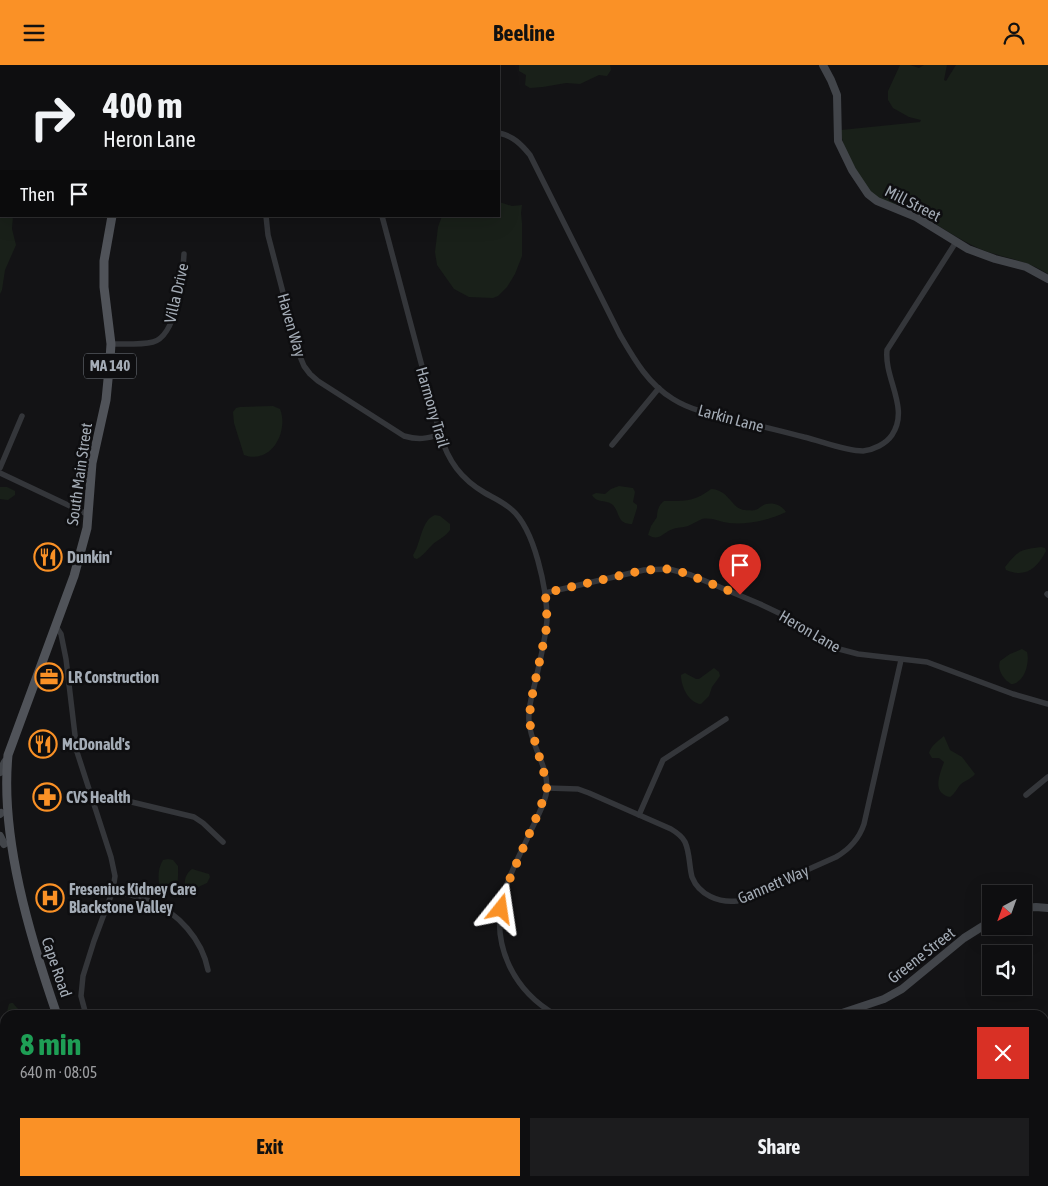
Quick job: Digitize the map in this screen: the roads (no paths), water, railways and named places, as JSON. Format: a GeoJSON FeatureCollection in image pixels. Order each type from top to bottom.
{"type":"FeatureCollection","features":[{"type":"Feature","properties":{"kind":"main road","name":"South Main Street"},"geometry":{"type":"LineString","coordinates":[[0,813],[2,779],[6,762],[81,552],[89,515],[92,463],[106,400],[110,345],[104,287],[104,261],[112,217]]}},
{"type":"Feature","properties":{"kind":"main road","name":"Cape Road"},"geometry":{"type":"LineString","coordinates":[[0,813],[2,840],[17,895],[55,1010]]}},
{"type":"Feature","properties":{"kind":"street","name":"Mill Street"},"geometry":{"type":"LineString","coordinates":[[823,65],[836,95],[838,141],[863,189],[876,201],[905,211],[956,242],[986,257],[1026,267],[1039,272],[1048,279]]}},
{"type":"Feature","properties":{"kind":"street","name":"Larkin Lane"},"geometry":{"type":"LineString","coordinates":[[500,133],[518,141],[530,155],[635,361],[659,388],[671,398],[700,411],[858,450],[865,451],[877,447],[893,434],[898,419],[898,403],[887,369],[887,350],[956,242]]}},
{"type":"Feature","properties":{"kind":"street","name":"Haven Way"},"geometry":{"type":"LineString","coordinates":[[266,217],[268,235],[299,354],[310,374],[328,388],[404,436],[417,439],[440,434]]}},
{"type":"Feature","properties":{"kind":"street","name":"Harmony Trail"},"geometry":{"type":"LineString","coordinates":[[382,217],[440,434],[450,460],[470,483],[502,502],[522,520],[533,543],[547,607],[546,631],[531,701],[529,721],[547,787]]}},
{"type":"Feature","properties":{"kind":"street","name":"Villa Drive"},"geometry":{"type":"LineString","coordinates":[[110,345],[154,342],[162,337],[170,326],[175,308],[183,273],[184,254]]}},
{"type":"Feature","properties":{"kind":"street"},"geometry":{"type":"LineString","coordinates":[[612,445],[659,388]]}},
{"type":"Feature","properties":{"kind":"street"},"geometry":{"type":"LineString","coordinates":[[0,468],[22,417]]}},
{"type":"Feature","properties":{"kind":"street"},"geometry":{"type":"LineString","coordinates":[[0,473],[89,515]]}},
{"type":"Feature","properties":{"kind":"street","name":"Heron Lane"},"geometry":{"type":"LineString","coordinates":[[545,593],[644,570],[670,569],[701,579],[760,604],[783,615],[839,649],[853,653],[927,662],[1013,694],[1048,704]]}},
{"type":"Feature","properties":{"kind":"street"},"geometry":{"type":"LineString","coordinates":[[56,625],[61,635],[66,659],[77,749],[113,862],[115,879],[113,890],[83,977],[81,996],[85,1010]]}},
{"type":"Feature","properties":{"kind":"street","name":"Gannett Way"},"geometry":{"type":"LineString","coordinates":[[547,787],[583,791],[671,829],[686,844],[692,876],[695,882],[708,896],[721,901],[737,901],[844,853],[861,833],[901,660]]}},
{"type":"Feature","properties":{"kind":"street"},"geometry":{"type":"LineString","coordinates":[[639,815],[663,760],[726,719]]}},
{"type":"Feature","properties":{"kind":"street"},"geometry":{"type":"LineString","coordinates":[[0,772],[6,762]]}},
{"type":"Feature","properties":{"kind":"street"},"geometry":{"type":"LineString","coordinates":[[1026,795],[1048,777]]}},
{"type":"Feature","properties":{"kind":"street"},"geometry":{"type":"LineString","coordinates":[[547,787],[538,814],[505,890],[501,909],[500,930],[506,959],[517,981],[533,999],[549,1010]]}},
{"type":"Feature","properties":{"kind":"street"},"geometry":{"type":"LineString","coordinates":[[90,792],[194,817],[203,823],[223,843]]}},
{"type":"Feature","properties":{"kind":"street"},"geometry":{"type":"LineString","coordinates":[[113,890],[151,902],[178,919],[200,948],[208,969]]}},
{"type":"Feature","properties":{"kind":"street"},"geometry":{"type":"LineString","coordinates":[[1032,907],[1048,908]]}},
{"type":"Feature","properties":{"kind":"street","name":"Greene Street"},"geometry":{"type":"LineString","coordinates":[[852,1010],[886,999],[902,989],[964,938],[982,927]]}},
{"type":"Feature","properties":{"kind":"place","name":"Dunkin'"},"geometry":{"type":"Point","coordinates":[48,557]}},
{"type":"Feature","properties":{"kind":"place","name":"LR Construction"},"geometry":{"type":"Point","coordinates":[49,677]}},
{"type":"Feature","properties":{"kind":"place","name":"McDonald's"},"geometry":{"type":"Point","coordinates":[43,744]}},
{"type":"Feature","properties":{"kind":"place","name":"CVS Health"},"geometry":{"type":"Point","coordinates":[47,797]}},
{"type":"Feature","properties":{"kind":"place","name":"Fresenius Kidney Care Blackstone Valley"},"geometry":{"type":"Point","coordinates":[50,898]}}]}
